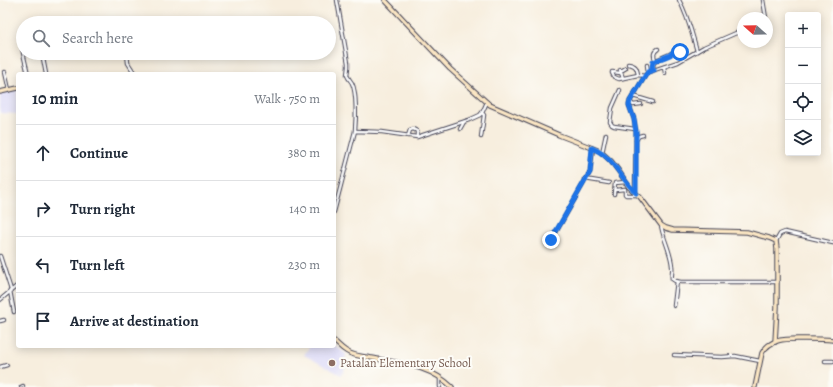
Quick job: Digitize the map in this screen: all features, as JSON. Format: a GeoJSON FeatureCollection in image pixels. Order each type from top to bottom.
{"type":"FeatureCollection","features":[{"type":"Feature","properties":{"kind":"street"},"geometry":{"type":"LineString","coordinates":[[336,204],[355,131],[356,119],[355,97],[352,83],[347,75],[348,63],[337,0]]}},
{"type":"Feature","properties":{"kind":"street"},"geometry":{"type":"LineString","coordinates":[[385,0],[450,69],[490,105],[602,153],[611,161],[661,225],[673,230],[747,232],[776,241]]}},
{"type":"Feature","properties":{"kind":"street"},"geometry":{"type":"LineString","coordinates":[[679,0],[692,32],[697,51]]}},
{"type":"Feature","properties":{"kind":"street"},"geometry":{"type":"LineString","coordinates":[[763,0],[765,12]]}},
{"type":"Feature","properties":{"kind":"street"},"geometry":{"type":"LineString","coordinates":[[637,194],[636,129],[629,105],[645,76],[648,72],[678,62],[697,51],[737,33]]}},
{"type":"Feature","properties":{"kind":"street"},"geometry":{"type":"LineString","coordinates":[[656,61],[654,54],[658,49]]}},
{"type":"Feature","properties":{"kind":"street"},"geometry":{"type":"LineString","coordinates":[[654,70],[652,65],[653,62],[670,55],[673,52],[680,52]]}},
{"type":"Feature","properties":{"kind":"street"},"geometry":{"type":"LineString","coordinates":[[25,60],[28,72]]}},
{"type":"Feature","properties":{"kind":"street"},"geometry":{"type":"LineString","coordinates":[[43,60],[46,72]]}},
{"type":"Feature","properties":{"kind":"street"},"geometry":{"type":"LineString","coordinates":[[128,60],[129,65],[134,72]]}},
{"type":"Feature","properties":{"kind":"street"},"geometry":{"type":"LineString","coordinates":[[628,64],[636,67],[638,76]]}},
{"type":"Feature","properties":{"kind":"street"},"geometry":{"type":"LineString","coordinates":[[647,65],[648,72]]}},
{"type":"Feature","properties":{"kind":"street"},"geometry":{"type":"LineString","coordinates":[[664,67],[664,73]]}},
{"type":"Feature","properties":{"kind":"street"},"geometry":{"type":"LineString","coordinates":[[626,68],[612,73],[617,78],[645,76]]}},
{"type":"Feature","properties":{"kind":"street"},"geometry":{"type":"LineString","coordinates":[[621,71],[623,78]]}},
{"type":"Feature","properties":{"kind":"street"},"geometry":{"type":"LineString","coordinates":[[5,72],[9,90]]}},
{"type":"Feature","properties":{"kind":"street"},"geometry":{"type":"LineString","coordinates":[[0,92],[16,88]]}},
{"type":"Feature","properties":{"kind":"street"},"geometry":{"type":"LineString","coordinates":[[620,90],[612,108],[610,122],[614,126],[636,129]]}},
{"type":"Feature","properties":{"kind":"street"},"geometry":{"type":"LineString","coordinates":[[633,96],[653,102]]}},
{"type":"Feature","properties":{"kind":"street"},"geometry":{"type":"LineString","coordinates":[[630,101],[633,105],[641,104]]}},
{"type":"Feature","properties":{"kind":"street"},"geometry":{"type":"LineString","coordinates":[[355,131],[382,132],[416,137],[464,122],[480,115],[487,102]]}},
{"type":"Feature","properties":{"kind":"street"},"geometry":{"type":"LineString","coordinates":[[481,137],[484,115],[482,113]]}},
{"type":"Feature","properties":{"kind":"street"},"geometry":{"type":"LineString","coordinates":[[460,130],[464,122]]}},
{"type":"Feature","properties":{"kind":"street"},"geometry":{"type":"LineString","coordinates":[[408,136],[410,130],[413,129],[417,131],[416,137]]}},
{"type":"Feature","properties":{"kind":"street"},"geometry":{"type":"LineString","coordinates":[[602,153],[606,134]]}},
{"type":"Feature","properties":{"kind":"street"},"geometry":{"type":"LineString","coordinates":[[636,140],[639,136],[643,135]]}},
{"type":"Feature","properties":{"kind":"street"},"geometry":{"type":"LineString","coordinates":[[551,240],[590,172],[592,148]]}},
{"type":"Feature","properties":{"kind":"street"},"geometry":{"type":"LineString","coordinates":[[586,180],[608,182],[607,188]]}},
{"type":"Feature","properties":{"kind":"street"},"geometry":{"type":"LineString","coordinates":[[614,194],[616,183],[626,182]]}},
{"type":"Feature","properties":{"kind":"street"},"geometry":{"type":"LineString","coordinates":[[615,190],[625,189],[626,195],[637,194]]}},
{"type":"Feature","properties":{"kind":"street"},"geometry":{"type":"LineString","coordinates":[[661,225],[671,262],[672,279],[677,281],[777,282]]}},
{"type":"Feature","properties":{"kind":"street"},"geometry":{"type":"LineString","coordinates":[[775,342],[778,249],[776,241],[780,234],[785,232],[833,243]]}},
{"type":"Feature","properties":{"kind":"street"},"geometry":{"type":"LineString","coordinates":[[0,256],[2,267],[11,291],[14,312]]}},
{"type":"Feature","properties":{"kind":"street"},"geometry":{"type":"LineString","coordinates":[[674,306],[677,281]]}},
{"type":"Feature","properties":{"kind":"street"},"geometry":{"type":"LineString","coordinates":[[0,300],[16,286]]}},
{"type":"Feature","properties":{"kind":"street"},"geometry":{"type":"LineString","coordinates":[[0,321],[4,320]]}},
{"type":"Feature","properties":{"kind":"street"},"geometry":{"type":"LineString","coordinates":[[755,387],[762,352],[775,342],[785,339],[833,340]]}},
{"type":"Feature","properties":{"kind":"street"},"geometry":{"type":"LineString","coordinates":[[336,343],[350,353],[368,358],[410,364],[440,377],[452,387]]}},
{"type":"Feature","properties":{"kind":"street"},"geometry":{"type":"LineString","coordinates":[[674,355],[722,357],[735,356],[760,361]]}},
{"type":"Feature","properties":{"kind":"street"},"geometry":{"type":"LineString","coordinates":[[824,361],[833,361]]}},
{"type":"Feature","properties":{"kind":"street"},"geometry":{"type":"LineString","coordinates":[[0,367],[8,365]]}},
{"type":"Feature","properties":{"kind":"street"},"geometry":{"type":"LineString","coordinates":[[440,377],[440,387]]}},
{"type":"Feature","properties":{"kind":"shaded area"},"geometry":{"type":"Polygon","coordinates":[[[16,89],[16,114],[0,113],[0,93],[16,89]]]}},
{"type":"Feature","properties":{"kind":"shaded area","name":"Patalan Elementary School"},"geometry":{"type":"Polygon","coordinates":[[[336,346],[346,354],[344,371],[341,375],[304,355],[309,348],[336,348],[336,346]]]}},
{"type":"Feature","properties":{"kind":"place","name":"Patalan Elementary School"},"geometry":{"type":"Point","coordinates":[332,363]}},
{"type":"Feature","properties":{"kind":"route"},"geometry":{"type":"LineString","coordinates":[[551,240],[588,177],[591,167],[592,148],[600,151],[611,161],[629,187],[636,193],[636,132],[634,119],[629,105],[630,101],[648,72],[654,70],[652,67],[653,62],[670,55],[673,52],[680,52]]}}]}
